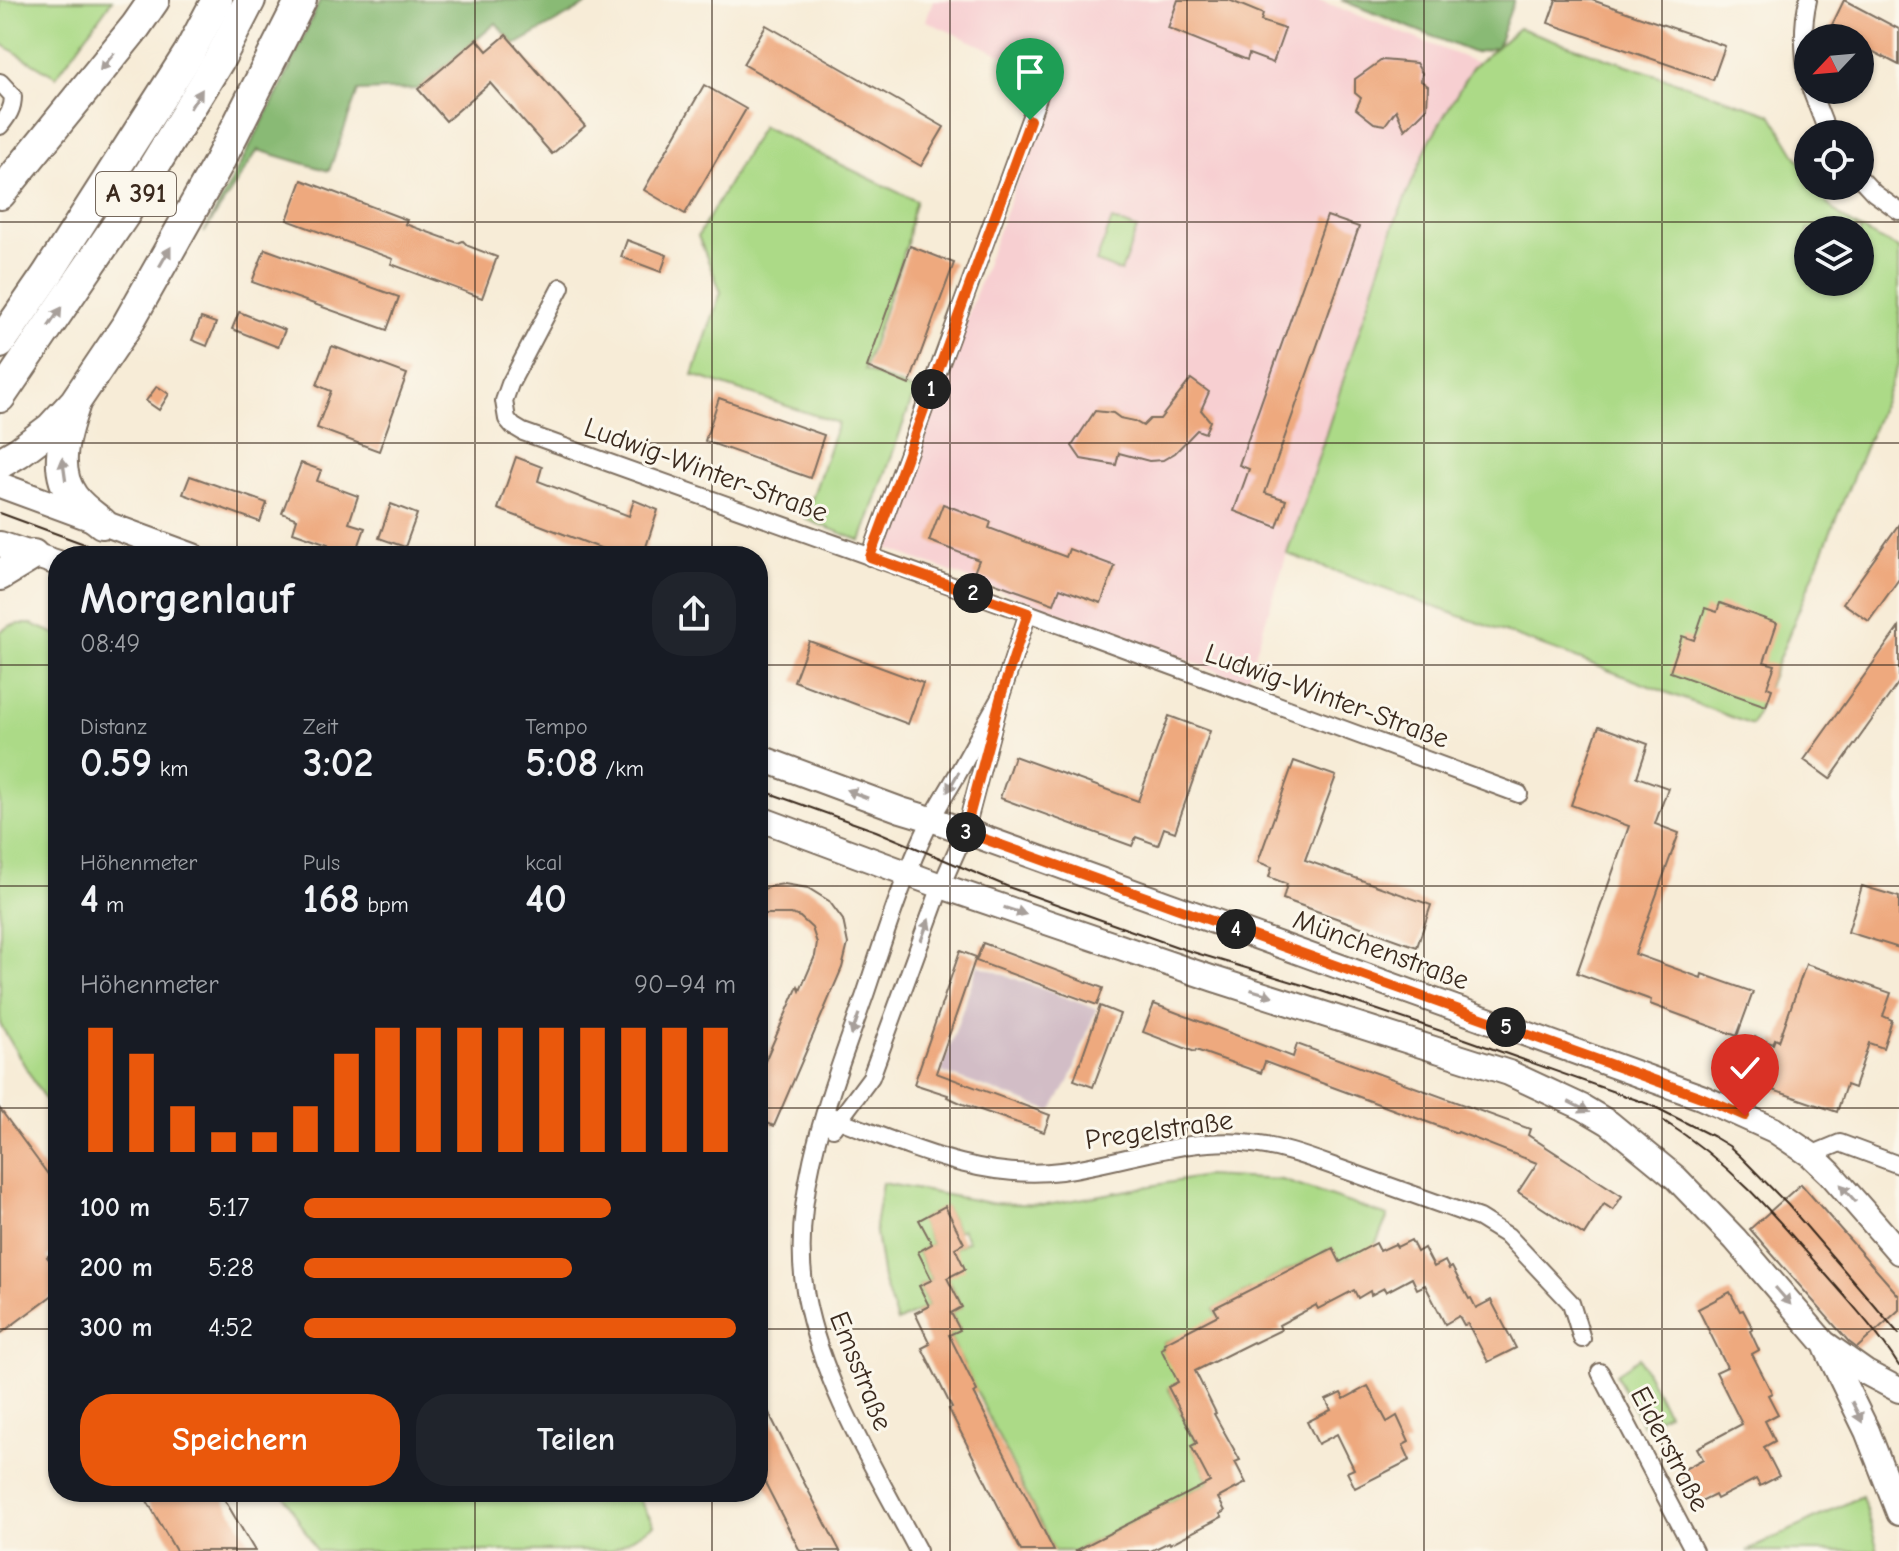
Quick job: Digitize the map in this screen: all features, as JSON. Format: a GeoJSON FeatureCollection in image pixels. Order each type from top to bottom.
{"type":"FeatureCollection","features":[{"type":"Feature","properties":{"kind":"highway"},"geometry":{"type":"LineString","coordinates":[[0,194],[154,0]]}},
{"type":"Feature","properties":{"kind":"highway","name":"A 391"},"geometry":{"type":"LineString","coordinates":[[0,343],[189,53],[217,0]]}},
{"type":"Feature","properties":{"kind":"highway","name":"A 391"},"geometry":{"type":"LineString","coordinates":[[6,390],[124,215],[219,60],[250,0]]}},
{"type":"Feature","properties":{"kind":"highway"},"geometry":{"type":"LineString","coordinates":[[0,463],[51,428],[75,402],[127,325],[219,162],[301,0]]}},
{"type":"Feature","properties":{"kind":"highway"},"geometry":{"type":"LineString","coordinates":[[75,402],[65,434],[62,472],[71,495],[102,523]]}},
{"type":"Feature","properties":{"kind":"highway"},"geometry":{"type":"LineString","coordinates":[[0,575],[46,559]]}},
{"type":"Feature","properties":{"kind":"main road"},"geometry":{"type":"LineString","coordinates":[[0,485],[165,546]]}},
{"type":"Feature","properties":{"kind":"main road"},"geometry":{"type":"LineString","coordinates":[[0,544],[46,559]]}},
{"type":"Feature","properties":{"kind":"main road","name":"Münchenstraße"},"geometry":{"type":"LineString","coordinates":[[768,761],[1701,1097],[1774,1130],[1811,1155],[1899,1252]]}},
{"type":"Feature","properties":{"kind":"main road"},"geometry":{"type":"LineString","coordinates":[[768,822],[941,886],[1214,979],[1509,1073],[1582,1107],[1609,1123],[1676,1178],[1743,1248],[1824,1343],[1865,1372],[1899,1390]]}},
{"type":"Feature","properties":{"kind":"main road"},"geometry":{"type":"LineString","coordinates":[[1824,1343],[1867,1431],[1899,1513]]}},
{"type":"Feature","properties":{"kind":"street"},"geometry":{"type":"LineString","coordinates":[[1805,24],[1808,0]]}},
{"type":"Feature","properties":{"kind":"street"},"geometry":{"type":"LineString","coordinates":[[0,82],[13,96],[9,115],[0,126]]}},
{"type":"Feature","properties":{"kind":"street"},"geometry":{"type":"LineString","coordinates":[[870,557],[1043,84]]}},
{"type":"Feature","properties":{"kind":"street"},"geometry":{"type":"LineString","coordinates":[[1874,193],[1899,211]]}},
{"type":"Feature","properties":{"kind":"street","name":"Ludwig-Winter-Straße"},"geometry":{"type":"LineString","coordinates":[[561,287],[504,401],[507,419],[523,432],[1519,794]]}},
{"type":"Feature","properties":{"kind":"street"},"geometry":{"type":"LineString","coordinates":[[941,886],[965,832],[1001,696],[1028,613]]}},
{"type":"Feature","properties":{"kind":"street"},"geometry":{"type":"LineString","coordinates":[[931,819],[1001,696]]}},
{"type":"Feature","properties":{"kind":"street","name":"Emsstraße"},"geometry":{"type":"LineString","coordinates":[[918,1551],[824,1364],[813,1329],[803,1277],[801,1236],[808,1178],[815,1151],[832,1117],[906,873],[931,819]]}},
{"type":"Feature","properties":{"kind":"street","name":"Emsstraße"},"geometry":{"type":"LineString","coordinates":[[832,1117],[871,1077],[941,886]]}},
{"type":"Feature","properties":{"kind":"street","name":"Pregelstraße"},"geometry":{"type":"LineString","coordinates":[[832,1117],[949,1161],[997,1170],[1061,1171],[1197,1145],[1230,1142],[1301,1155],[1495,1226],[1571,1303],[1582,1339]]}},
{"type":"Feature","properties":{"kind":"street"},"geometry":{"type":"LineString","coordinates":[[1811,1155],[1840,1143],[1899,1165]]}},
{"type":"Feature","properties":{"kind":"street","name":"Eiderstraße"},"geometry":{"type":"LineString","coordinates":[[1600,1372],[1694,1551]]}},
{"type":"Feature","properties":{"kind":"shaded area"},"geometry":{"type":"Polygon","coordinates":[[[933,0],[1319,0],[1483,65],[1392,226],[1246,682],[884,547],[1054,78],[926,21],[933,0]]]}},
{"type":"Feature","properties":{"kind":"shaded area"},"geometry":{"type":"Polygon","coordinates":[[[978,965],[1096,1009],[1070,1080],[1051,1111],[941,1072],[978,965]]]}},
{"type":"Feature","properties":{"kind":"green space"},"geometry":{"type":"Polygon","coordinates":[[[0,0],[112,0],[56,77],[0,43],[0,0]]]}},
{"type":"Feature","properties":{"kind":"green space"},"geometry":{"type":"Polygon","coordinates":[[[320,0],[595,0],[515,45],[496,23],[418,89],[358,91],[329,171],[258,150],[204,233],[281,87],[320,0]]]}},
{"type":"Feature","properties":{"kind":"green space"},"geometry":{"type":"Polygon","coordinates":[[[1341,0],[1514,0],[1497,47],[1474,53],[1341,0]]]}},
{"type":"Feature","properties":{"kind":"green space"},"geometry":{"type":"Polygon","coordinates":[[[1519,28],[1771,114],[1794,152],[1794,200],[1824,200],[1841,216],[1794,216],[1794,296],[1874,296],[1874,237],[1899,248],[1899,364],[1752,725],[1287,554],[1393,227],[1429,142],[1472,68],[1519,28]]]}},
{"type":"Feature","properties":{"kind":"green space"},"geometry":{"type":"Polygon","coordinates":[[[762,126],[916,201],[907,244],[864,370],[915,391],[861,541],[805,519],[838,423],[693,375],[721,292],[698,236],[762,126]]]}},
{"type":"Feature","properties":{"kind":"green space"},"geometry":{"type":"Polygon","coordinates":[[[1112,220],[1137,229],[1121,272],[1096,262],[1112,220]]]}},
{"type":"Feature","properties":{"kind":"green space"},"geometry":{"type":"Polygon","coordinates":[[[32,624],[48,631],[48,1105],[0,1024],[0,632],[9,626],[32,624]]]}},
{"type":"Feature","properties":{"kind":"green space"},"geometry":{"type":"Polygon","coordinates":[[[1205,1176],[1282,1180],[1388,1216],[1376,1243],[1355,1264],[1351,1256],[1340,1262],[1332,1248],[1322,1253],[1326,1261],[1313,1267],[1308,1260],[1265,1282],[1256,1298],[1251,1289],[1214,1309],[1221,1321],[1176,1341],[1174,1338],[1164,1343],[1165,1347],[1161,1349],[1181,1381],[1168,1388],[1197,1443],[1192,1447],[1210,1482],[1075,1551],[1054,1551],[949,1335],[959,1329],[951,1313],[962,1307],[947,1278],[955,1248],[968,1241],[962,1229],[958,1231],[945,1207],[920,1220],[932,1244],[918,1252],[932,1280],[919,1286],[929,1306],[897,1322],[883,1279],[875,1226],[882,1183],[990,1203],[1047,1205],[1205,1176]]]}},
{"type":"Feature","properties":{"kind":"green space"},"geometry":{"type":"Polygon","coordinates":[[[1639,1358],[1667,1413],[1642,1425],[1616,1374],[1639,1358]]]}},
{"type":"Feature","properties":{"kind":"green space"},"geometry":{"type":"Polygon","coordinates":[[[1862,1496],[1878,1551],[1747,1551],[1862,1496]]]}},
{"type":"Feature","properties":{"kind":"green space"},"geometry":{"type":"Polygon","coordinates":[[[288,1502],[641,1502],[654,1525],[611,1551],[317,1551],[288,1502]]]}},
{"type":"Feature","properties":{"kind":"building"},"geometry":{"type":"Polygon","coordinates":[[[1178,0],[1229,0],[1263,14],[1261,21],[1285,29],[1273,63],[1249,54],[1247,60],[1168,28],[1178,0]]]}},
{"type":"Feature","properties":{"kind":"building"},"geometry":{"type":"Polygon","coordinates":[[[1556,0],[1592,0],[1725,46],[1713,80],[1548,23],[1556,0]]]}},
{"type":"Feature","properties":{"kind":"building"},"geometry":{"type":"Polygon","coordinates":[[[1844,0],[1899,29],[1899,65],[1874,52],[1874,24],[1832,24],[1844,0]]]}},
{"type":"Feature","properties":{"kind":"building"},"geometry":{"type":"Polygon","coordinates":[[[766,25],[944,127],[921,166],[743,64],[766,25]]]}},
{"type":"Feature","properties":{"kind":"building"},"geometry":{"type":"Polygon","coordinates":[[[506,35],[585,126],[552,154],[490,83],[446,121],[418,89],[477,39],[487,51],[506,35]]]}},
{"type":"Feature","properties":{"kind":"building"},"geometry":{"type":"Polygon","coordinates":[[[1382,60],[1416,63],[1422,73],[1421,81],[1428,86],[1427,108],[1405,130],[1396,110],[1385,125],[1374,123],[1356,109],[1361,98],[1355,93],[1355,79],[1382,60]]]}},
{"type":"Feature","properties":{"kind":"building"},"geometry":{"type":"Polygon","coordinates":[[[704,85],[746,109],[685,214],[644,190],[704,85]]]}},
{"type":"Feature","properties":{"kind":"building"},"geometry":{"type":"Polygon","coordinates":[[[302,180],[407,220],[405,224],[458,243],[463,241],[497,257],[482,298],[391,264],[393,259],[287,220],[302,180]]]}},
{"type":"Feature","properties":{"kind":"building"},"geometry":{"type":"Polygon","coordinates":[[[1327,216],[1359,227],[1265,493],[1286,500],[1277,527],[1234,511],[1249,469],[1239,465],[1327,216]]]}},
{"type":"Feature","properties":{"kind":"building"},"geometry":{"type":"Polygon","coordinates":[[[627,240],[667,255],[661,272],[621,257],[627,240]]]}},
{"type":"Feature","properties":{"kind":"building"},"geometry":{"type":"Polygon","coordinates":[[[910,246],[954,263],[909,385],[867,367],[910,246]]]}},
{"type":"Feature","properties":{"kind":"building"},"geometry":{"type":"Polygon","coordinates":[[[265,249],[399,297],[387,330],[252,282],[265,249]]]}},
{"type":"Feature","properties":{"kind":"building"},"geometry":{"type":"Polygon","coordinates":[[[239,312],[285,330],[278,347],[232,329],[239,312]]]}},
{"type":"Feature","properties":{"kind":"building"},"geometry":{"type":"Polygon","coordinates":[[[201,318],[216,323],[207,346],[192,340],[201,318]]]}},
{"type":"Feature","properties":{"kind":"building"},"geometry":{"type":"Polygon","coordinates":[[[332,346],[407,374],[379,451],[317,428],[331,391],[317,385],[332,346]]]}},
{"type":"Feature","properties":{"kind":"building"},"geometry":{"type":"Polygon","coordinates":[[[1191,379],[1209,392],[1201,410],[1210,421],[1205,433],[1197,430],[1175,453],[1163,460],[1149,461],[1119,453],[1116,465],[1081,459],[1072,446],[1095,411],[1113,413],[1143,426],[1150,419],[1160,419],[1191,379]]]}},
{"type":"Feature","properties":{"kind":"building"},"geometry":{"type":"Polygon","coordinates":[[[157,386],[169,394],[159,410],[146,401],[157,386]]]}},
{"type":"Feature","properties":{"kind":"building"},"geometry":{"type":"Polygon","coordinates":[[[719,398],[824,435],[810,478],[705,441],[719,398]]]}},
{"type":"Feature","properties":{"kind":"building"},"geometry":{"type":"Polygon","coordinates":[[[516,457],[542,467],[538,481],[629,516],[634,500],[658,510],[646,546],[595,546],[498,509],[516,457]]]}},
{"type":"Feature","properties":{"kind":"building"},"geometry":{"type":"Polygon","coordinates":[[[301,463],[321,470],[317,481],[358,496],[349,523],[365,528],[359,546],[327,546],[293,532],[297,519],[282,513],[301,463]]]}},
{"type":"Feature","properties":{"kind":"building"},"geometry":{"type":"Polygon","coordinates":[[[190,476],[267,503],[260,522],[183,494],[190,476]]]}},
{"type":"Feature","properties":{"kind":"building"},"geometry":{"type":"Polygon","coordinates":[[[391,504],[417,514],[405,546],[379,538],[391,504]]]}},
{"type":"Feature","properties":{"kind":"building"},"geometry":{"type":"Polygon","coordinates":[[[943,504],[991,522],[989,528],[1066,557],[1069,549],[1115,566],[1101,603],[1060,588],[1054,604],[973,575],[979,560],[929,541],[943,504]]]}},
{"type":"Feature","properties":{"kind":"building"},"geometry":{"type":"Polygon","coordinates":[[[1899,524],[1899,579],[1869,621],[1843,603],[1899,524]]]}},
{"type":"Feature","properties":{"kind":"building"},"geometry":{"type":"Polygon","coordinates":[[[1720,603],[1777,623],[1764,662],[1775,665],[1767,687],[1772,689],[1766,706],[1670,672],[1682,636],[1694,640],[1705,608],[1717,612],[1720,603]]]}},
{"type":"Feature","properties":{"kind":"building"},"geometry":{"type":"Polygon","coordinates":[[[1899,627],[1899,682],[1830,779],[1804,760],[1899,627]]]}},
{"type":"Feature","properties":{"kind":"building"},"geometry":{"type":"Polygon","coordinates":[[[809,641],[923,683],[908,724],[794,681],[809,641]]]}},
{"type":"Feature","properties":{"kind":"building"},"geometry":{"type":"Polygon","coordinates":[[[1169,716],[1210,731],[1175,832],[1164,828],[1158,845],[1136,837],[1132,846],[1000,798],[1014,756],[1138,801],[1169,716]]]}},
{"type":"Feature","properties":{"kind":"building"},"geometry":{"type":"Polygon","coordinates":[[[1599,726],[1648,744],[1637,777],[1668,788],[1655,824],[1679,833],[1635,954],[1701,978],[1702,974],[1753,992],[1737,1036],[1577,973],[1629,826],[1571,805],[1599,726]]]}},
{"type":"Feature","properties":{"kind":"building"},"geometry":{"type":"Polygon","coordinates":[[[1294,761],[1336,776],[1305,860],[1431,905],[1417,947],[1283,899],[1287,884],[1269,877],[1272,867],[1258,862],[1294,761]]]}},
{"type":"Feature","properties":{"kind":"building"},"geometry":{"type":"Polygon","coordinates":[[[784,884],[808,888],[829,901],[843,920],[848,944],[842,968],[774,1126],[768,1123],[768,1054],[798,986],[800,991],[815,956],[817,943],[812,928],[800,917],[768,914],[768,887],[784,884]]]}},
{"type":"Feature","properties":{"kind":"building"},"geometry":{"type":"Polygon","coordinates":[[[1862,886],[1899,897],[1899,948],[1848,932],[1862,886]]]}},
{"type":"Feature","properties":{"kind":"building"},"geometry":{"type":"Polygon","coordinates":[[[983,943],[1103,988],[1097,1005],[976,961],[983,943]]]}},
{"type":"Feature","properties":{"kind":"building"},"geometry":{"type":"Polygon","coordinates":[[[960,951],[976,957],[936,1073],[1050,1115],[1044,1132],[914,1084],[960,951]]]}},
{"type":"Feature","properties":{"kind":"building"},"geometry":{"type":"Polygon","coordinates":[[[1806,964],[1891,993],[1883,1016],[1892,1020],[1883,1048],[1869,1043],[1854,1088],[1846,1085],[1837,1112],[1741,1079],[1755,1037],[1773,1044],[1775,1039],[1779,1041],[1806,964]]]}},
{"type":"Feature","properties":{"kind":"building"},"geometry":{"type":"Polygon","coordinates":[[[1154,1004],[1293,1057],[1297,1044],[1530,1129],[1528,1135],[1622,1196],[1613,1210],[1604,1204],[1584,1235],[1518,1192],[1537,1163],[1265,1062],[1261,1073],[1143,1032],[1154,1004]]]}},
{"type":"Feature","properties":{"kind":"building"},"geometry":{"type":"Polygon","coordinates":[[[1100,1006],[1120,1014],[1093,1087],[1074,1080],[1100,1006]]]}},
{"type":"Feature","properties":{"kind":"building"},"geometry":{"type":"Polygon","coordinates":[[[0,1109],[48,1174],[48,1298],[0,1334],[0,1109]]]}},
{"type":"Feature","properties":{"kind":"building"},"geometry":{"type":"Polygon","coordinates":[[[1801,1184],[1899,1296],[1899,1310],[1857,1348],[1750,1229],[1801,1184]]]}},
{"type":"Feature","properties":{"kind":"building"},"geometry":{"type":"Polygon","coordinates":[[[945,1206],[964,1243],[955,1248],[965,1269],[947,1278],[962,1307],[951,1313],[960,1330],[949,1335],[977,1391],[974,1393],[1054,1551],[1021,1551],[949,1409],[952,1408],[922,1348],[930,1344],[915,1313],[929,1306],[919,1286],[932,1280],[918,1252],[932,1244],[919,1220],[945,1206]]]}},
{"type":"Feature","properties":{"kind":"building"},"geometry":{"type":"Polygon","coordinates":[[[1411,1240],[1417,1252],[1424,1248],[1434,1267],[1445,1261],[1449,1269],[1452,1267],[1476,1308],[1491,1300],[1516,1348],[1488,1362],[1468,1324],[1464,1325],[1459,1316],[1445,1324],[1425,1285],[1417,1289],[1412,1278],[1386,1292],[1384,1288],[1371,1295],[1370,1291],[1358,1298],[1354,1290],[1318,1309],[1316,1305],[1279,1325],[1281,1330],[1195,1371],[1214,1414],[1240,1460],[1235,1462],[1246,1483],[1218,1498],[1225,1511],[1220,1514],[1222,1517],[1151,1551],[1075,1551],[1210,1482],[1191,1446],[1197,1443],[1168,1387],[1178,1382],[1161,1349],[1165,1347],[1164,1343],[1218,1315],[1214,1308],[1333,1248],[1340,1262],[1376,1243],[1380,1251],[1411,1240]]]}},
{"type":"Feature","properties":{"kind":"building"},"geometry":{"type":"Polygon","coordinates":[[[1730,1292],[1753,1329],[1750,1331],[1759,1350],[1752,1354],[1772,1393],[1768,1395],[1778,1414],[1765,1421],[1775,1441],[1764,1447],[1779,1476],[1760,1486],[1756,1479],[1717,1499],[1715,1495],[1697,1504],[1679,1472],[1703,1459],[1697,1448],[1742,1424],[1716,1372],[1727,1367],[1698,1309],[1730,1292]]]}},
{"type":"Feature","properties":{"kind":"building"},"geometry":{"type":"Polygon","coordinates":[[[1368,1386],[1387,1422],[1397,1416],[1409,1442],[1403,1445],[1410,1460],[1355,1488],[1347,1472],[1354,1469],[1337,1434],[1318,1444],[1307,1422],[1331,1410],[1326,1400],[1341,1393],[1344,1399],[1368,1386]]]}},
{"type":"Feature","properties":{"kind":"building"},"geometry":{"type":"Polygon","coordinates":[[[768,1411],[840,1551],[800,1551],[768,1489],[768,1411]]]}},
{"type":"Feature","properties":{"kind":"building"},"geometry":{"type":"Polygon","coordinates":[[[148,1502],[226,1502],[255,1551],[176,1551],[148,1502]]]}},
{"type":"Feature","properties":{"kind":"tram line"},"geometry":{"type":"LineString","coordinates":[[0,513],[90,546]]}},
{"type":"Feature","properties":{"kind":"tram line"},"geometry":{"type":"LineString","coordinates":[[768,793],[876,831],[1011,888],[1186,950],[1306,986],[1651,1105],[1714,1137],[1741,1157],[1788,1205],[1899,1334]]}},
{"type":"Feature","properties":{"kind":"tram line"},"geometry":{"type":"LineString","coordinates":[[1664,1121],[1709,1153],[1767,1208],[1862,1316],[1899,1366]]}},
{"type":"Feature","properties":{"kind":"route"},"geometry":{"type":"LineString","coordinates":[[1030,120],[870,557],[1028,613],[1001,696],[965,832],[1701,1097],[1745,1116]]}}]}
